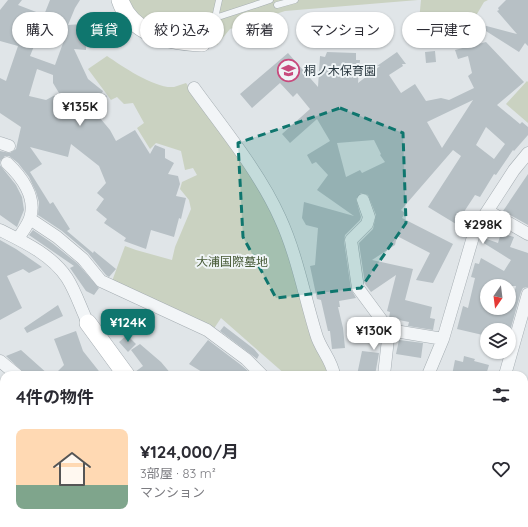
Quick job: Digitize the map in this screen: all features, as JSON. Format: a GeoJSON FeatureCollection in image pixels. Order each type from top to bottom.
{"type":"FeatureCollection","features":[{"type":"Feature","properties":{"kind":"street"},"geometry":{"type":"LineString","coordinates":[[120,0],[124,10],[140,25]]}},
{"type":"Feature","properties":{"kind":"street"},"geometry":{"type":"LineString","coordinates":[[194,88],[260,181],[280,217],[300,272],[318,342],[331,362],[333,371]]}},
{"type":"Feature","properties":{"kind":"street"},"geometry":{"type":"LineString","coordinates":[[430,371],[443,339],[474,230],[514,170],[528,153]]}},
{"type":"Feature","properties":{"kind":"street"},"geometry":{"type":"LineString","coordinates":[[7,163],[22,178],[32,206],[30,220],[18,239]]}},
{"type":"Feature","properties":{"kind":"street"},"geometry":{"type":"LineString","coordinates":[[362,200],[369,217],[367,224],[351,240],[358,288],[389,330],[384,371]]}},
{"type":"Feature","properties":{"kind":"street"},"geometry":{"type":"LineString","coordinates":[[488,210],[528,234]]}},
{"type":"Feature","properties":{"kind":"street"},"geometry":{"type":"LineString","coordinates":[[30,220],[58,237],[83,259],[101,282],[207,330],[246,359],[258,371]]}},
{"type":"Feature","properties":{"kind":"street"},"geometry":{"type":"LineString","coordinates":[[0,230],[18,239],[48,259],[68,279],[88,324],[123,371]]}},
{"type":"Feature","properties":{"kind":"street"},"geometry":{"type":"LineString","coordinates":[[506,371],[528,294]]}},
{"type":"Feature","properties":{"kind":"street"},"geometry":{"type":"LineString","coordinates":[[389,330],[443,339]]}},
{"type":"Feature","properties":{"kind":"street"},"geometry":{"type":"LineString","coordinates":[[0,361],[12,371]]}},
{"type":"Feature","properties":{"kind":"lane"},"geometry":{"type":"LineString","coordinates":[[216,12],[219,0]]}},
{"type":"Feature","properties":{"kind":"lane"},"geometry":{"type":"LineString","coordinates":[[224,15],[270,0]]}},
{"type":"Feature","properties":{"kind":"lane"},"geometry":{"type":"LineString","coordinates":[[277,5],[295,0]]}},
{"type":"Feature","properties":{"kind":"highlighted area"},"geometry":{"type":"Polygon","coordinates":[[[340,108],[403,133],[406,223],[361,288],[276,298],[243,237],[238,143],[340,108]]]}},
{"type":"Feature","properties":{"kind":"green space"},"geometry":{"type":"Polygon","coordinates":[[[126,0],[418,0],[282,12],[232,12],[232,28],[224,36],[224,12],[140,12],[139,21],[126,0]]]}},
{"type":"Feature","properties":{"kind":"green space"},"geometry":{"type":"Polygon","coordinates":[[[421,0],[488,0],[484,2],[478,12],[420,12],[421,0]]]}},
{"type":"Feature","properties":{"kind":"green space","name":"大浦国際墓地"},"geometry":{"type":"Polygon","coordinates":[[[107,56],[148,81],[166,87],[174,87],[186,83],[233,148],[277,216],[329,371],[281,371],[221,318],[213,330],[111,284],[125,246],[172,260],[175,247],[191,209],[189,200],[180,189],[182,182],[197,175],[193,168],[185,170],[181,151],[156,143],[150,149],[137,128],[144,123],[133,103],[124,104],[117,97],[111,100],[88,69],[107,56]]]}},
{"type":"Feature","properties":{"kind":"green space"},"geometry":{"type":"Polygon","coordinates":[[[527,81],[528,82],[528,123],[506,104],[527,81]]]}},
{"type":"Feature","properties":{"kind":"building"},"geometry":{"type":"Polygon","coordinates":[[[8,0],[22,0],[18,5],[36,12],[12,12],[12,44],[0,41],[0,10],[8,0]]]}},
{"type":"Feature","properties":{"kind":"building"},"geometry":{"type":"Polygon","coordinates":[[[50,0],[80,0],[68,25],[68,12],[45,12],[50,0]]]}},
{"type":"Feature","properties":{"kind":"building"},"geometry":{"type":"Polygon","coordinates":[[[506,0],[528,0],[528,46],[525,43],[519,52],[486,31],[486,26],[517,34],[497,11],[499,10],[498,8],[506,0]]]}},
{"type":"Feature","properties":{"kind":"building"},"geometry":{"type":"Polygon","coordinates":[[[76,24],[76,48],[86,48],[86,50],[74,49],[88,79],[107,96],[95,112],[110,130],[116,141],[135,130],[150,154],[155,145],[165,149],[165,158],[174,163],[168,174],[178,176],[180,184],[176,196],[186,198],[181,219],[179,218],[174,237],[151,230],[146,249],[124,241],[126,238],[104,223],[107,219],[96,210],[104,199],[97,193],[106,183],[99,166],[71,144],[68,157],[30,147],[42,164],[30,172],[50,204],[53,202],[70,229],[67,231],[93,253],[94,251],[116,269],[109,277],[106,275],[88,253],[62,231],[38,215],[39,202],[29,177],[18,163],[9,156],[5,156],[0,161],[0,151],[10,153],[16,149],[21,127],[0,113],[0,78],[6,81],[17,48],[33,48],[30,56],[55,65],[61,48],[68,48],[68,25],[76,24]],[[37,69],[29,96],[46,100],[59,93],[53,83],[53,75],[37,69]]]}},
{"type":"Feature","properties":{"kind":"building"},"geometry":{"type":"Polygon","coordinates":[[[486,42],[524,82],[497,105],[520,124],[522,122],[528,127],[528,135],[514,151],[513,150],[496,175],[494,174],[480,197],[475,195],[456,224],[428,207],[461,156],[453,150],[401,210],[405,213],[402,218],[453,244],[433,283],[416,280],[430,253],[397,236],[395,245],[372,260],[413,269],[405,300],[432,307],[430,318],[435,319],[433,330],[408,326],[409,322],[389,318],[390,312],[387,311],[396,275],[371,292],[365,284],[359,243],[373,229],[376,215],[368,195],[361,193],[356,199],[361,217],[360,220],[345,235],[344,241],[351,289],[356,298],[339,301],[340,307],[338,307],[343,328],[345,348],[332,349],[330,331],[328,331],[321,300],[317,299],[310,266],[315,265],[318,228],[306,225],[302,218],[304,202],[354,216],[317,190],[328,175],[316,162],[312,164],[307,155],[330,141],[317,119],[290,143],[282,134],[310,109],[297,93],[293,97],[280,83],[252,108],[240,94],[288,53],[318,87],[320,56],[325,57],[327,52],[356,53],[356,60],[360,60],[358,83],[380,66],[377,66],[397,52],[406,64],[402,64],[403,66],[389,75],[401,93],[415,84],[426,101],[441,98],[449,100],[474,88],[468,76],[472,73],[468,56],[458,59],[455,50],[463,48],[486,48],[486,42]],[[473,100],[427,122],[442,148],[473,100]],[[486,127],[476,145],[494,159],[505,144],[486,127]],[[374,140],[337,143],[346,177],[360,170],[362,173],[385,162],[380,155],[381,154],[374,140]]]}},
{"type":"Feature","properties":{"kind":"building"},"geometry":{"type":"Polygon","coordinates":[[[435,51],[436,62],[426,63],[425,52],[435,51]]]}},
{"type":"Feature","properties":{"kind":"building"},"geometry":{"type":"Polygon","coordinates":[[[0,165],[16,185],[22,197],[24,210],[17,227],[0,215],[0,165]]]}},
{"type":"Feature","properties":{"kind":"building"},"geometry":{"type":"Polygon","coordinates":[[[528,174],[528,225],[503,211],[528,174]]]}},
{"type":"Feature","properties":{"kind":"building"},"geometry":{"type":"Polygon","coordinates":[[[33,230],[78,264],[99,288],[94,295],[86,291],[70,268],[74,266],[29,235],[33,230]]]}},
{"type":"Feature","properties":{"kind":"building"},"geometry":{"type":"Polygon","coordinates":[[[501,233],[514,237],[510,247],[528,253],[528,287],[523,288],[516,310],[516,279],[480,279],[480,315],[515,315],[512,323],[480,323],[480,334],[457,329],[463,306],[468,308],[475,278],[471,277],[475,263],[479,264],[481,258],[504,271],[511,260],[482,242],[484,238],[498,243],[501,233]]]}},
{"type":"Feature","properties":{"kind":"building"},"geometry":{"type":"Polygon","coordinates":[[[0,240],[42,267],[29,273],[23,269],[7,276],[22,308],[0,320],[0,240]]]}},
{"type":"Feature","properties":{"kind":"building"},"geometry":{"type":"Polygon","coordinates":[[[58,305],[63,316],[27,333],[24,328],[58,305]]]}},
{"type":"Feature","properties":{"kind":"building"},"geometry":{"type":"Polygon","coordinates":[[[224,326],[254,349],[259,355],[257,359],[220,331],[224,326]]]}},
{"type":"Feature","properties":{"kind":"building"},"geometry":{"type":"Polygon","coordinates":[[[76,331],[83,351],[99,371],[58,371],[64,365],[54,339],[76,331]]]}},
{"type":"Feature","properties":{"kind":"building"},"geometry":{"type":"Polygon","coordinates":[[[127,335],[136,344],[128,352],[119,342],[127,335]]]}},
{"type":"Feature","properties":{"kind":"building"},"geometry":{"type":"Polygon","coordinates":[[[208,340],[248,371],[200,371],[189,364],[208,340]]]}},
{"type":"Feature","properties":{"kind":"building"},"geometry":{"type":"Polygon","coordinates":[[[399,340],[423,343],[421,358],[396,354],[399,340]]]}},
{"type":"Feature","properties":{"kind":"building"},"geometry":{"type":"Polygon","coordinates":[[[140,344],[161,362],[169,371],[136,371],[143,366],[131,350],[140,344]]]}},
{"type":"Feature","properties":{"kind":"building"},"geometry":{"type":"Polygon","coordinates":[[[21,350],[45,371],[22,371],[6,356],[21,350]]]}},
{"type":"Feature","properties":{"kind":"building"},"geometry":{"type":"Polygon","coordinates":[[[362,351],[379,353],[376,371],[358,371],[362,351]]]}},
{"type":"Feature","properties":{"kind":"building"},"geometry":{"type":"Polygon","coordinates":[[[464,356],[475,359],[474,361],[489,365],[487,371],[453,371],[455,360],[463,362],[464,356]]]}},
{"type":"Feature","properties":{"kind":"place","name":"桐ノ木保育園"},"geometry":{"type":"Point","coordinates":[288,70]}}]}
